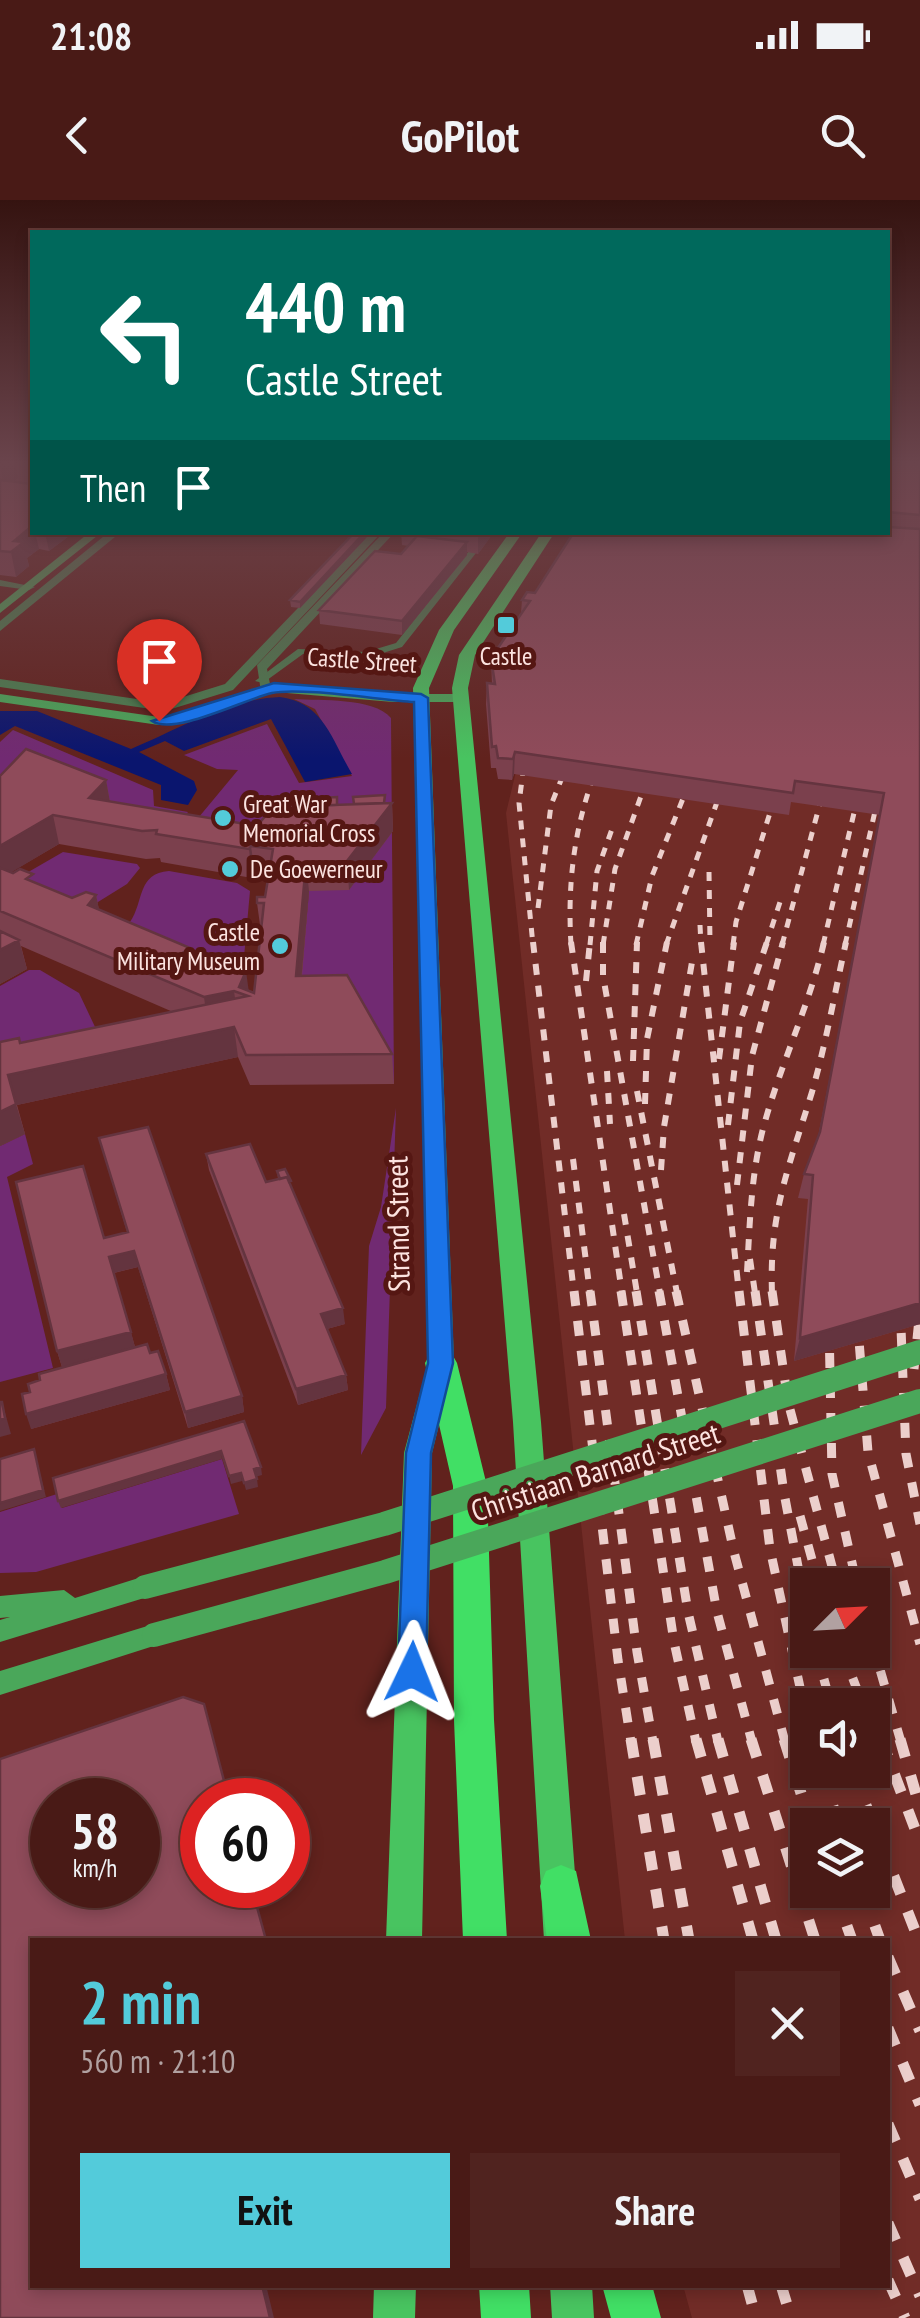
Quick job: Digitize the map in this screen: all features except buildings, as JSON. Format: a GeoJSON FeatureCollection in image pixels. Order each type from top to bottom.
{"type":"FeatureCollection","features":[{"type":"Feature","properties":{"kind":"highway"},"geometry":{"type":"LineString","coordinates":[[440,1363],[470,1486],[474,1720],[486,1938]]}},
{"type":"Feature","properties":{"kind":"highway"},"geometry":{"type":"LineString","coordinates":[[560,1886],[566,1938]]}},
{"type":"Feature","properties":{"kind":"highway"},"geometry":{"type":"LineString","coordinates":[[504,2288],[506,2318]]}},
{"type":"Feature","properties":{"kind":"highway"},"geometry":{"type":"LineString","coordinates":[[628,2288],[636,2318]]}},
{"type":"Feature","properties":{"kind":"main road"},"geometry":{"type":"LineString","coordinates":[[0,610],[61,562]]}},
{"type":"Feature","properties":{"kind":"main road","name":"Strand Street"},"geometry":{"type":"LineString","coordinates":[[404,1938],[418,1453],[440,1363],[422,673],[496,562]]}},
{"type":"Feature","properties":{"kind":"main road"},"geometry":{"type":"LineString","coordinates":[[532,562],[515,593],[467,655],[460,693],[527,1422],[560,1886]]}},
{"type":"Feature","properties":{"kind":"main road","name":"Castle Street"},"geometry":{"type":"LineString","coordinates":[[0,685],[164,709],[297,677],[421,693]]}},
{"type":"Feature","properties":{"kind":"main road","name":"Castle Street"},"geometry":{"type":"LineString","coordinates":[[0,698],[159,721],[189,716],[263,685],[460,693]]}},
{"type":"Feature","properties":{"kind":"main road","name":"Christiaan Barnard Street"},"geometry":{"type":"LineString","coordinates":[[0,1631],[133,1590],[384,1524],[920,1352]]}},
{"type":"Feature","properties":{"kind":"main road","name":"Christiaan Barnard Street"},"geometry":{"type":"LineString","coordinates":[[0,1683],[154,1635],[385,1572],[920,1401]]}},
{"type":"Feature","properties":{"kind":"main road"},"geometry":{"type":"LineString","coordinates":[[0,1607],[133,1590]]}},
{"type":"Feature","properties":{"kind":"main road"},"geometry":{"type":"LineString","coordinates":[[394,2318],[395,2288]]}},
{"type":"Feature","properties":{"kind":"main road"},"geometry":{"type":"LineString","coordinates":[[571,2288],[573,2318]]}},
{"type":"Feature","properties":{"kind":"street"},"geometry":{"type":"LineString","coordinates":[[0,627],[80,562]]}},
{"type":"Feature","properties":{"kind":"street"},"geometry":{"type":"LineString","coordinates":[[0,685],[165,708],[228,687],[348,562]]}},
{"type":"Feature","properties":{"kind":"street","name":"Castle Street"},"geometry":{"type":"LineString","coordinates":[[263,685],[261,668],[364,562]]}},
{"type":"Feature","properties":{"kind":"street"},"geometry":{"type":"LineString","coordinates":[[0,583],[29,587]]}},
{"type":"Feature","properties":{"kind":"lane"},"geometry":{"type":"LineString","coordinates":[[263,685],[292,654],[312,650],[367,655],[390,650],[406,636],[465,562]]}},
{"type":"Feature","properties":{"kind":"lane"},"geometry":{"type":"LineString","coordinates":[[286,662],[297,677]]}},
{"type":"Feature","properties":{"kind":"shaded area"},"geometry":{"type":"Polygon","coordinates":[[[920,575],[920,2318],[692,2318],[684,2288],[890,2288],[890,1938],[625,1938],[506,813],[518,763],[920,575]]]}},
{"type":"Feature","properties":{"kind":"shaded area"},"geometry":{"type":"Polygon","coordinates":[[[280,697],[307,706],[316,715],[352,774],[305,782],[271,719],[184,751],[165,741],[139,752],[194,781],[197,790],[188,805],[161,800],[161,785],[15,726],[0,735],[0,711],[37,711],[131,749],[222,709],[280,697]]]}},
{"type":"Feature","properties":{"kind":"shaded area"},"geometry":{"type":"Polygon","coordinates":[[[294,699],[359,703],[391,718],[394,1084],[299,1005],[309,891],[179,841],[238,770],[217,769],[184,755],[267,724],[299,783],[352,776],[315,709],[294,699]]]}},
{"type":"Feature","properties":{"kind":"shaded area"},"geometry":{"type":"Polygon","coordinates":[[[13,730],[153,790],[154,806],[188,812],[177,826],[0,812],[0,742],[13,730]]]}},
{"type":"Feature","properties":{"kind":"shaded area"},"geometry":{"type":"Polygon","coordinates":[[[63,852],[137,864],[140,868],[127,884],[77,915],[11,882],[63,852]]]}},
{"type":"Feature","properties":{"kind":"shaded area"},"geometry":{"type":"Polygon","coordinates":[[[169,871],[237,883],[250,891],[242,979],[116,932],[130,922],[151,877],[169,871]]]}},
{"type":"Feature","properties":{"kind":"shaded area"},"geometry":{"type":"Polygon","coordinates":[[[29,970],[40,970],[79,993],[105,1048],[0,1069],[0,986],[29,970]]]}},
{"type":"Feature","properties":{"kind":"shaded area"},"geometry":{"type":"Polygon","coordinates":[[[396,1108],[386,1408],[361,1455],[369,1246],[381,1207],[396,1108]]]}},
{"type":"Feature","properties":{"kind":"shaded area"},"geometry":{"type":"Polygon","coordinates":[[[25,1134],[33,1164],[7,1177],[53,1368],[0,1382],[0,1146],[25,1134]]]}},
{"type":"Feature","properties":{"kind":"shaded area"},"geometry":{"type":"Polygon","coordinates":[[[222,1459],[239,1514],[36,1572],[0,1573],[0,1512],[57,1494],[62,1508],[222,1459]]]}},
{"type":"Feature","properties":{"kind":"railway"},"geometry":{"type":"LineString","coordinates":[[526,749],[519,803],[533,945]]}},
{"type":"Feature","properties":{"kind":"railway"},"geometry":{"type":"LineString","coordinates":[[538,908],[551,805],[570,758]]}},
{"type":"Feature","properties":{"kind":"railway"},"geometry":{"type":"LineString","coordinates":[[571,945],[570,897],[575,850],[601,758]]}},
{"type":"Feature","properties":{"kind":"railway"},"geometry":{"type":"LineString","coordinates":[[603,945],[615,869],[651,768]]}},
{"type":"Feature","properties":{"kind":"railway"},"geometry":{"type":"LineString","coordinates":[[636,945],[652,876],[694,771]]}},
{"type":"Feature","properties":{"kind":"railway"},"geometry":{"type":"LineString","coordinates":[[667,942],[726,777]]}},
{"type":"Feature","properties":{"kind":"railway"},"geometry":{"type":"LineString","coordinates":[[782,945],[826,781]]}},
{"type":"Feature","properties":{"kind":"railway"},"geometry":{"type":"LineString","coordinates":[[823,945],[861,783]]}},
{"type":"Feature","properties":{"kind":"railway"},"geometry":{"type":"LineString","coordinates":[[733,945],[736,922],[778,787]]}},
{"type":"Feature","properties":{"kind":"railway"},"geometry":{"type":"LineString","coordinates":[[845,945],[880,789]]}},
{"type":"Feature","properties":{"kind":"railway"},"geometry":{"type":"LineString","coordinates":[[590,945],[597,871],[612,829]]}},
{"type":"Feature","properties":{"kind":"railway"},"geometry":{"type":"LineString","coordinates":[[709,872],[710,942]]}},
{"type":"Feature","properties":{"kind":"railway"},"geometry":{"type":"LineString","coordinates":[[766,944],[780,902]]}},
{"type":"Feature","properties":{"kind":"railway"},"geometry":{"type":"LineString","coordinates":[[700,925],[701,945]]}},
{"type":"Feature","properties":{"kind":"railway"},"geometry":{"type":"LineString","coordinates":[[533,942],[574,1293]]}},
{"type":"Feature","properties":{"kind":"railway"},"geometry":{"type":"LineString","coordinates":[[571,942],[622,1293]]}},
{"type":"Feature","properties":{"kind":"railway"},"geometry":{"type":"LineString","coordinates":[[586,981],[590,942]]}},
{"type":"Feature","properties":{"kind":"railway"},"geometry":{"type":"LineString","coordinates":[[633,1061],[637,942]]}},
{"type":"Feature","properties":{"kind":"railway"},"geometry":{"type":"LineString","coordinates":[[645,1104],[647,1039],[667,942]]}},
{"type":"Feature","properties":{"kind":"railway"},"geometry":{"type":"LineString","coordinates":[[701,942],[739,1293]]}},
{"type":"Feature","properties":{"kind":"railway"},"geometry":{"type":"LineString","coordinates":[[719,1059],[734,942]]}},
{"type":"Feature","properties":{"kind":"railway"},"geometry":{"type":"LineString","coordinates":[[737,1185],[752,1056],[783,942]]}},
{"type":"Feature","properties":{"kind":"railway"},"geometry":{"type":"LineString","coordinates":[[747,1272],[761,1137],[824,942]]}},
{"type":"Feature","properties":{"kind":"railway"},"geometry":{"type":"LineString","coordinates":[[772,1291],[777,1214],[817,1074],[846,942]]}},
{"type":"Feature","properties":{"kind":"railway"},"geometry":{"type":"LineString","coordinates":[[728,1125],[740,1022],[766,944]]}},
{"type":"Feature","properties":{"kind":"railway"},"geometry":{"type":"LineString","coordinates":[[603,945],[603,976],[660,1293]]}},
{"type":"Feature","properties":{"kind":"railway"},"geometry":{"type":"LineString","coordinates":[[661,1170],[664,1127],[692,962]]}},
{"type":"Feature","properties":{"kind":"railway"},"geometry":{"type":"LineString","coordinates":[[607,1071],[610,1124]]}},
{"type":"Feature","properties":{"kind":"railway"},"geometry":{"type":"LineString","coordinates":[[637,1091],[677,1293]]}},
{"type":"Feature","properties":{"kind":"railway"},"geometry":{"type":"LineString","coordinates":[[573,1159],[590,1293]]}},
{"type":"Feature","properties":{"kind":"railway"},"geometry":{"type":"LineString","coordinates":[[624,1214],[637,1293]]}},
{"type":"Feature","properties":{"kind":"railway"},"geometry":{"type":"LineString","coordinates":[[750,1259],[755,1293]]}},
{"type":"Feature","properties":{"kind":"railway"},"geometry":{"type":"LineString","coordinates":[[574,1291],[631,1742]]}},
{"type":"Feature","properties":{"kind":"railway"},"geometry":{"type":"LineString","coordinates":[[590,1291],[637,1652],[653,1742]]}},
{"type":"Feature","properties":{"kind":"railway"},"geometry":{"type":"LineString","coordinates":[[621,1291],[674,1642],[696,1742]]}},
{"type":"Feature","properties":{"kind":"railway"},"geometry":{"type":"LineString","coordinates":[[636,1291],[688,1612],[718,1742]]}},
{"type":"Feature","properties":{"kind":"railway"},"geometry":{"type":"LineString","coordinates":[[659,1291],[717,1612],[752,1742]]}},
{"type":"Feature","properties":{"kind":"railway"},"geometry":{"type":"LineString","coordinates":[[676,1291],[734,1552],[785,1742]]}},
{"type":"Feature","properties":{"kind":"railway"},"geometry":{"type":"LineString","coordinates":[[739,1291],[770,1549],[800,1688]]}},
{"type":"Feature","properties":{"kind":"railway"},"geometry":{"type":"LineString","coordinates":[[755,1291],[798,1568]]}},
{"type":"Feature","properties":{"kind":"railway"},"geometry":{"type":"LineString","coordinates":[[772,1291],[788,1402],[832,1568]]}},
{"type":"Feature","properties":{"kind":"railway"},"geometry":{"type":"LineString","coordinates":[[900,1303],[906,1454],[920,1524]]}},
{"type":"Feature","properties":{"kind":"railway"},"geometry":{"type":"LineString","coordinates":[[914,1369],[920,1309]]}},
{"type":"Feature","properties":{"kind":"railway"},"geometry":{"type":"LineString","coordinates":[[857,1316],[868,1452],[920,1644]]}},
{"type":"Feature","properties":{"kind":"railway"},"geometry":{"type":"LineString","coordinates":[[829,1323],[832,1474],[853,1568]]}},
{"type":"Feature","properties":{"kind":"railway"},"geometry":{"type":"LineString","coordinates":[[800,1516],[814,1568]]}},
{"type":"Feature","properties":{"kind":"railway"},"geometry":{"type":"LineString","coordinates":[[821,1668],[826,1688]]}},
{"type":"Feature","properties":{"kind":"railway"},"geometry":{"type":"LineString","coordinates":[[849,1668],[857,1688]]}},
{"type":"Feature","properties":{"kind":"railway"},"geometry":{"type":"LineString","coordinates":[[880,1668],[901,1742]]}},
{"type":"Feature","properties":{"kind":"railway"},"geometry":{"type":"LineString","coordinates":[[631,1739],[664,1938]]}},
{"type":"Feature","properties":{"kind":"railway"},"geometry":{"type":"LineString","coordinates":[[653,1739],[689,1938]]}},
{"type":"Feature","properties":{"kind":"railway"},"geometry":{"type":"LineString","coordinates":[[696,1739],[752,1938]]}},
{"type":"Feature","properties":{"kind":"railway"},"geometry":{"type":"LineString","coordinates":[[718,1739],[775,1938]]}},
{"type":"Feature","properties":{"kind":"railway"},"geometry":{"type":"LineString","coordinates":[[751,1739],[814,1938]]}},
{"type":"Feature","properties":{"kind":"railway"},"geometry":{"type":"LineString","coordinates":[[784,1739],[806,1808]]}},
{"type":"Feature","properties":{"kind":"railway"},"geometry":{"type":"LineString","coordinates":[[900,1739],[920,1808]]}},
{"type":"Feature","properties":{"kind":"railway"},"geometry":{"type":"LineString","coordinates":[[890,1763],[920,1842]]}},
{"type":"Feature","properties":{"kind":"railway"},"geometry":{"type":"LineString","coordinates":[[827,1788],[833,1808]]}},
{"type":"Feature","properties":{"kind":"railway"},"geometry":{"type":"LineString","coordinates":[[859,1788],[920,1943]]}},
{"type":"Feature","properties":{"kind":"railway"},"geometry":{"type":"LineString","coordinates":[[840,1908],[851,1938]]}},
{"type":"Feature","properties":{"kind":"railway"},"geometry":{"type":"LineString","coordinates":[[868,1908],[879,1938]]}},
{"type":"Feature","properties":{"kind":"railway"},"geometry":{"type":"LineString","coordinates":[[890,1962],[920,2031]]}},
{"type":"Feature","properties":{"kind":"railway"},"geometry":{"type":"LineString","coordinates":[[890,2033],[920,2105]]}},
{"type":"Feature","properties":{"kind":"railway"},"geometry":{"type":"LineString","coordinates":[[890,2129],[920,2199]]}},
{"type":"Feature","properties":{"kind":"railway"},"geometry":{"type":"LineString","coordinates":[[890,2228],[920,2296]]}},
{"type":"Feature","properties":{"kind":"railway"},"geometry":{"type":"LineString","coordinates":[[890,2284],[905,2318]]}},
{"type":"Feature","properties":{"kind":"railway"},"geometry":{"type":"LineString","coordinates":[[748,2288],[756,2318]]}},
{"type":"Feature","properties":{"kind":"railway"},"geometry":{"type":"LineString","coordinates":[[782,2288],[791,2318]]}},
{"type":"Feature","properties":{"kind":"place","name":"Castle"},"geometry":{"type":"Point","coordinates":[506,625]}},
{"type":"Feature","properties":{"kind":"place","name":"Great War Memorial Cross"},"geometry":{"type":"Point","coordinates":[223,818]}},
{"type":"Feature","properties":{"kind":"place","name":"De Goewerneur"},"geometry":{"type":"Point","coordinates":[230,869]}},
{"type":"Feature","properties":{"kind":"place","name":"Castle Military Museum"},"geometry":{"type":"Point","coordinates":[280,946]}},
{"type":"Feature","properties":{"kind":"route"},"geometry":{"type":"LineString","coordinates":[[159,721],[179,719],[274,688],[421,698],[440,1363],[418,1453],[412,1672]]}}]}
